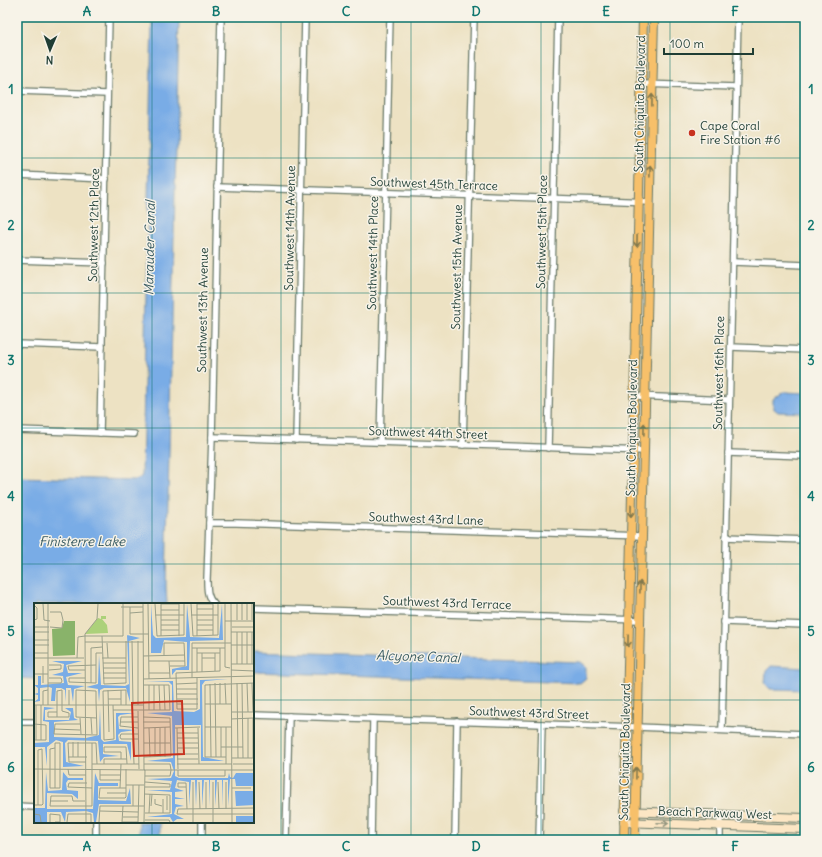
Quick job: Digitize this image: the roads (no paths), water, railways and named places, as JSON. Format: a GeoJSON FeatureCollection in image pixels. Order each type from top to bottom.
{"type":"FeatureCollection","features":[{"type":"Feature","properties":{"kind":"main road","name":"South Chiquita Boulevard"},"geometry":{"type":"LineString","coordinates":[[624,840],[642,17]]}},
{"type":"Feature","properties":{"kind":"main road","name":"South Chiquita Boulevard"},"geometry":{"type":"LineString","coordinates":[[635,840],[654,17]]}},
{"type":"Feature","properties":{"kind":"street","name":"Southwest 12th Place"},"geometry":{"type":"LineString","coordinates":[[100,432],[109,17]]}},
{"type":"Feature","properties":{"kind":"street","name":"Southwest 13th Avenue"},"geometry":{"type":"LineString","coordinates":[[213,603],[208,597],[208,589],[221,17]]}},
{"type":"Feature","properties":{"kind":"street","name":"Southwest 14th Avenue"},"geometry":{"type":"LineString","coordinates":[[296,440],[305,17]]}},
{"type":"Feature","properties":{"kind":"street","name":"Southwest 14th Place"},"geometry":{"type":"LineString","coordinates":[[380,442],[390,17]]}},
{"type":"Feature","properties":{"kind":"street","name":"Southwest 15th Avenue"},"geometry":{"type":"LineString","coordinates":[[464,445],[474,17]]}},
{"type":"Feature","properties":{"kind":"street","name":"Southwest 15th Place"},"geometry":{"type":"LineString","coordinates":[[548,448],[558,17]]}},
{"type":"Feature","properties":{"kind":"street","name":"Southwest 16th Place"},"geometry":{"type":"LineString","coordinates":[[722,730],[738,17]]}},
{"type":"Feature","properties":{"kind":"street"},"geometry":{"type":"LineString","coordinates":[[641,84],[736,87]]}},
{"type":"Feature","properties":{"kind":"street"},"geometry":{"type":"LineString","coordinates":[[17,91],[108,94]]}},
{"type":"Feature","properties":{"kind":"street"},"geometry":{"type":"LineString","coordinates":[[17,175],[106,179]]}},
{"type":"Feature","properties":{"kind":"street","name":"Southwest 45th Terrace"},"geometry":{"type":"LineString","coordinates":[[217,187],[649,202]]}},
{"type":"Feature","properties":{"kind":"street"},"geometry":{"type":"LineString","coordinates":[[17,260],[104,263]]}},
{"type":"Feature","properties":{"kind":"street"},"geometry":{"type":"LineString","coordinates":[[733,262],[805,265]]}},
{"type":"Feature","properties":{"kind":"street"},"geometry":{"type":"LineString","coordinates":[[17,344],[102,347]]}},
{"type":"Feature","properties":{"kind":"street"},"geometry":{"type":"LineString","coordinates":[[731,348],[805,350]]}},
{"type":"Feature","properties":{"kind":"street"},"geometry":{"type":"LineString","coordinates":[[634,396],[729,400]]}},
{"type":"Feature","properties":{"kind":"street"},"geometry":{"type":"LineString","coordinates":[[17,430],[134,434]]}},
{"type":"Feature","properties":{"kind":"street","name":"Southwest 44th Street"},"geometry":{"type":"LineString","coordinates":[[212,437],[644,451]]}},
{"type":"Feature","properties":{"kind":"street"},"geometry":{"type":"LineString","coordinates":[[728,453],[805,456]]}},
{"type":"Feature","properties":{"kind":"street","name":"Southwest 43rd Lane"},"geometry":{"type":"LineString","coordinates":[[209,523],[642,536]]}},
{"type":"Feature","properties":{"kind":"street"},"geometry":{"type":"LineString","coordinates":[[726,537],[805,540]]}},
{"type":"Feature","properties":{"kind":"street","name":"Southwest 43rd Terrace"},"geometry":{"type":"LineString","coordinates":[[254,608],[640,620]]}},
{"type":"Feature","properties":{"kind":"street"},"geometry":{"type":"LineString","coordinates":[[724,622],[805,625]]}},
{"type":"Feature","properties":{"kind":"street","name":"Southwest 43rd Street"},"geometry":{"type":"LineString","coordinates":[[254,715],[637,727],[805,734]]}},
{"type":"Feature","properties":{"kind":"street"},"geometry":{"type":"LineString","coordinates":[[286,840],[289,716]]}},
{"type":"Feature","properties":{"kind":"street"},"geometry":{"type":"LineString","coordinates":[[371,840],[373,719]]}},
{"type":"Feature","properties":{"kind":"street"},"geometry":{"type":"LineString","coordinates":[[455,840],[457,721]]}},
{"type":"Feature","properties":{"kind":"street"},"geometry":{"type":"LineString","coordinates":[[17,722],[34,722]]}},
{"type":"Feature","properties":{"kind":"street"},"geometry":{"type":"LineString","coordinates":[[539,840],[542,724]]}},
{"type":"Feature","properties":{"kind":"street"},"geometry":{"type":"LineString","coordinates":[[17,806],[34,806]]}},
{"type":"Feature","properties":{"kind":"street","name":"Beach Parkway West"},"geometry":{"type":"LineString","coordinates":[[624,811],[805,818]]}},
{"type":"Feature","properties":{"kind":"street"},"geometry":{"type":"LineString","coordinates":[[720,815],[720,840]]}},
{"type":"Feature","properties":{"kind":"street"},"geometry":{"type":"LineString","coordinates":[[804,840],[805,818]]}},
{"type":"Feature","properties":{"kind":"street","name":"Beach Parkway West"},"geometry":{"type":"LineString","coordinates":[[624,822],[805,829]]}},
{"type":"Feature","properties":{"kind":"street"},"geometry":{"type":"LineString","coordinates":[[96,823],[96,840]]}},
{"type":"Feature","properties":{"kind":"street"},"geometry":{"type":"LineString","coordinates":[[202,823],[202,840]]}},
{"type":"Feature","properties":{"kind":"water","name":"Finisterre Lake"},"geometry":{"type":"Polygon","coordinates":[[[152,17],[179,17],[166,587],[167,603],[34,603],[34,679],[17,678],[17,477],[136,480],[142,475],[152,17]]]}},
{"type":"Feature","properties":{"kind":"water"},"geometry":{"type":"Polygon","coordinates":[[[783,392],[805,393],[805,413],[778,412],[773,408],[773,400],[783,392]]]}},
{"type":"Feature","properties":{"kind":"water"},"geometry":{"type":"Polygon","coordinates":[[[254,651],[580,662],[586,667],[586,678],[580,683],[254,672],[254,651]]]}},
{"type":"Feature","properties":{"kind":"water"},"geometry":{"type":"Polygon","coordinates":[[[771,666],[805,668],[805,690],[770,689],[765,683],[766,671],[771,666]]]}},
{"type":"Feature","properties":{"kind":"water"},"geometry":{"type":"Polygon","coordinates":[[[139,823],[160,823],[160,840],[139,840],[139,823]]]}},
{"type":"Feature","properties":{"kind":"place","name":"Cape Coral Fire Station #6"},"geometry":{"type":"Point","coordinates":[692,133]}},
{"type":"Feature","properties":{"kind":"water label","name":"Marauder Canal"},"geometry":{"type":"Point","coordinates":[149,248]}},
{"type":"Feature","properties":{"kind":"water label","name":"Alcyone Canal"},"geometry":{"type":"Point","coordinates":[418,656]}}]}
